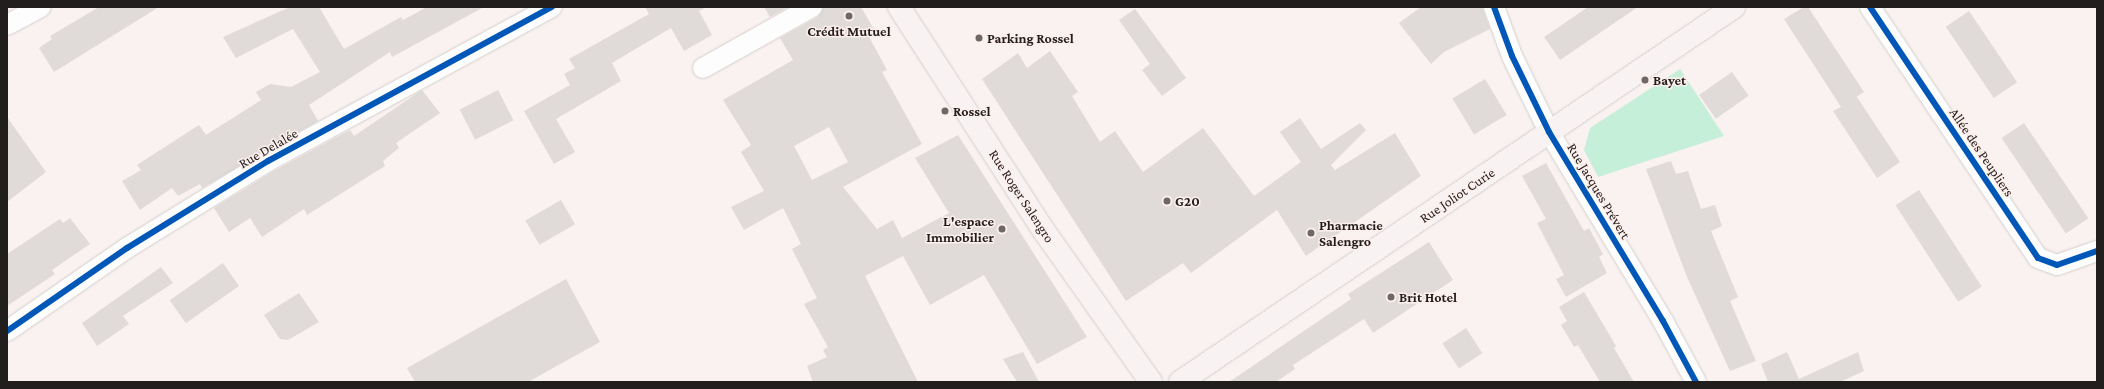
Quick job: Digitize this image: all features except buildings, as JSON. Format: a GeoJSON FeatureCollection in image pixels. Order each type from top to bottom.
{"type":"FeatureCollection","features":[{"type":"Feature","properties":{"kind":"main road","name":"Rue Roger Salengro"},"geometry":{"type":"LineString","coordinates":[[899,7],[1044,231],[1151,382]]}},
{"type":"Feature","properties":{"kind":"main road","name":"Rue Joliot Curie"},"geometry":{"type":"LineString","coordinates":[[1180,382],[1734,7]]}},
{"type":"Feature","properties":{"kind":"street"},"geometry":{"type":"LineString","coordinates":[[7,25],[41,7]]}},
{"type":"Feature","properties":{"kind":"street","name":"Rue Delalée"},"geometry":{"type":"LineString","coordinates":[[7,331],[127,248],[268,161],[552,7]]}},
{"type":"Feature","properties":{"kind":"street"},"geometry":{"type":"LineString","coordinates":[[703,68],[812,7]]}},
{"type":"Feature","properties":{"kind":"street","name":"Rue Jacques Prévert"},"geometry":{"type":"LineString","coordinates":[[1494,7],[1512,56],[1549,132],[1663,321],[1696,382]]}},
{"type":"Feature","properties":{"kind":"street","name":"Allée des Peupliers"},"geometry":{"type":"LineString","coordinates":[[1870,7],[2038,258],[2057,266],[2097,251]]}},
{"type":"Feature","properties":{"kind":"green space"},"geometry":{"type":"Polygon","coordinates":[[[1680,69],[1724,136],[1598,177],[1584,150],[1590,128],[1680,69]]]}},
{"type":"Feature","properties":{"kind":"cycle path"},"geometry":{"type":"LineString","coordinates":[[7,331],[127,248],[268,161],[552,7]]}},
{"type":"Feature","properties":{"kind":"cycle path"},"geometry":{"type":"LineString","coordinates":[[1494,7],[1512,56],[1549,132],[1663,321],[1696,382]]}},
{"type":"Feature","properties":{"kind":"cycle path"},"geometry":{"type":"LineString","coordinates":[[1870,7],[2038,258],[2057,265],[2097,251]]}},
{"type":"Feature","properties":{"kind":"place","name":"Crédit Mutuel"},"geometry":{"type":"Point","coordinates":[849,16]}},
{"type":"Feature","properties":{"kind":"place","name":"Parking Rossel"},"geometry":{"type":"Point","coordinates":[979,38]}},
{"type":"Feature","properties":{"kind":"place","name":"Bayet"},"geometry":{"type":"Point","coordinates":[1645,80]}},
{"type":"Feature","properties":{"kind":"place","name":"Rossel"},"geometry":{"type":"Point","coordinates":[945,111]}},
{"type":"Feature","properties":{"kind":"place","name":"G20"},"geometry":{"type":"Point","coordinates":[1167,201]}},
{"type":"Feature","properties":{"kind":"place","name":"L'espace Immobilier"},"geometry":{"type":"Point","coordinates":[1002,229]}},
{"type":"Feature","properties":{"kind":"place","name":"Pharmacie Salengro"},"geometry":{"type":"Point","coordinates":[1311,233]}},
{"type":"Feature","properties":{"kind":"place","name":"Brit Hotel"},"geometry":{"type":"Point","coordinates":[1391,297]}}]}
